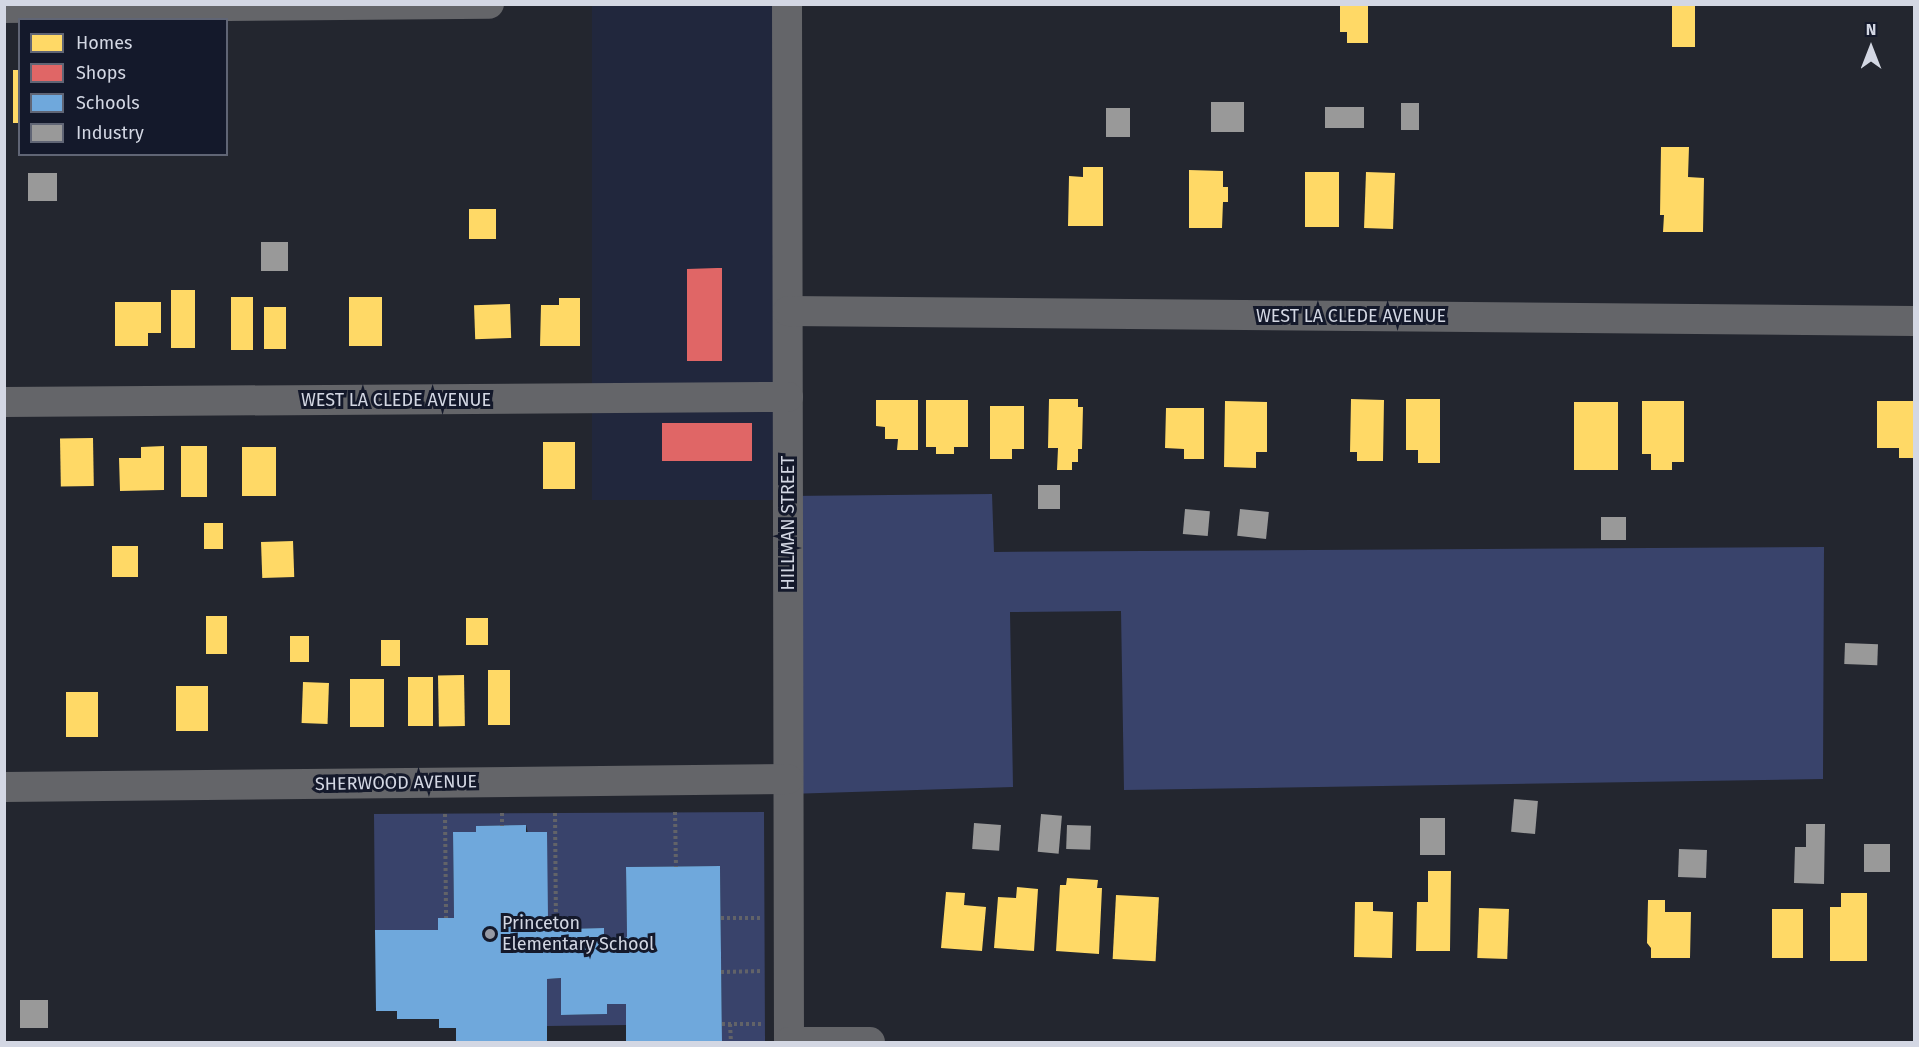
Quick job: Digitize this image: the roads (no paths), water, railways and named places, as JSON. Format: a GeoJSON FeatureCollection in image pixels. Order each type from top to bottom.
{"type":"FeatureCollection","features":[{"type":"Feature","properties":{"kind":"street"},"geometry":{"type":"LineString","coordinates":[[4,8],[489,4]]}},
{"type":"Feature","properties":{"kind":"street","name":"HILLMAN STREET"},"geometry":{"type":"LineString","coordinates":[[787,4],[789,1042]]}},
{"type":"Feature","properties":{"kind":"street","name":"WEST LA CLEDE AVENUE"},"geometry":{"type":"LineString","coordinates":[[788,311],[1914,321]]}},
{"type":"Feature","properties":{"kind":"street","name":"WEST LA CLEDE AVENUE"},"geometry":{"type":"LineString","coordinates":[[4,402],[788,397]]}},
{"type":"Feature","properties":{"kind":"street","name":"SHERWOOD AVENUE"},"geometry":{"type":"LineString","coordinates":[[4,787],[788,779]]}},
{"type":"Feature","properties":{"kind":"street"},"geometry":{"type":"LineString","coordinates":[[789,1042],[870,1042]]}},
{"type":"Feature","properties":{"kind":"place","name":"Princeton Elementary School"},"geometry":{"type":"Point","coordinates":[490,934]}}]}
